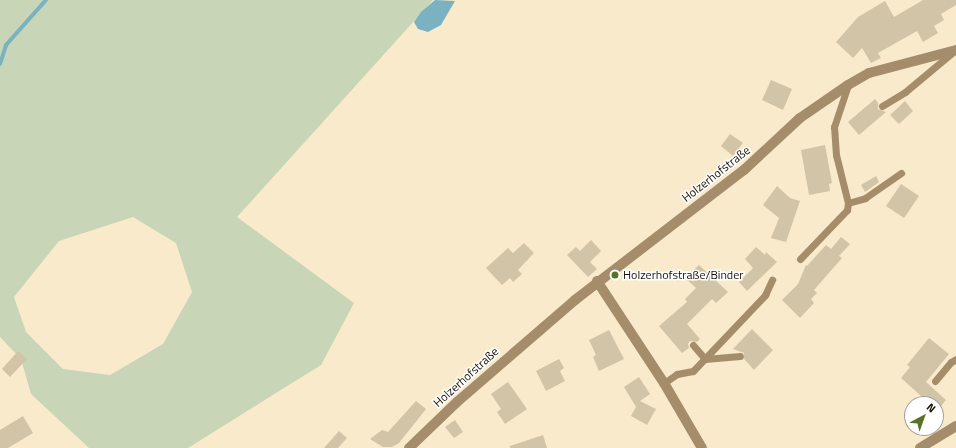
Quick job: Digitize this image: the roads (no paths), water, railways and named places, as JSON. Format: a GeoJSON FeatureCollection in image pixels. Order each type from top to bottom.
{"type":"FeatureCollection","features":[{"type":"Feature","properties":{"kind":"street","name":"Holzerhofstraße"},"geometry":{"type":"LineString","coordinates":[[409,448],[457,402],[597,281],[744,170],[800,118],[848,85],[869,74],[955,51]]}},
{"type":"Feature","properties":{"kind":"street"},"geometry":{"type":"LineString","coordinates":[[597,281],[664,383],[702,448]]}},
{"type":"Feature","properties":{"kind":"street"},"geometry":{"type":"LineString","coordinates":[[920,448],[956,426]]}},
{"type":"Feature","properties":{"kind":"lane"},"geometry":{"type":"LineString","coordinates":[[882,106],[905,92],[955,51]]}},
{"type":"Feature","properties":{"kind":"lane"},"geometry":{"type":"LineString","coordinates":[[800,259],[847,210],[848,203],[836,155],[834,127],[848,85]]}},
{"type":"Feature","properties":{"kind":"lane"},"geometry":{"type":"LineString","coordinates":[[848,203],[865,198],[900,173]]}},
{"type":"Feature","properties":{"kind":"lane"},"geometry":{"type":"LineString","coordinates":[[664,383],[677,374],[693,371],[765,295],[772,280]]}},
{"type":"Feature","properties":{"kind":"lane"},"geometry":{"type":"LineString","coordinates":[[693,345],[705,359]]}},
{"type":"Feature","properties":{"kind":"lane"},"geometry":{"type":"LineString","coordinates":[[705,359],[740,356]]}},
{"type":"Feature","properties":{"kind":"lane"},"geometry":{"type":"LineString","coordinates":[[935,381],[951,362],[956,359]]}},
{"type":"Feature","properties":{"kind":"water"},"geometry":{"type":"Polygon","coordinates":[[[435,0],[455,1],[441,25],[428,32],[418,29],[414,22],[421,12],[435,0]]]}},
{"type":"Feature","properties":{"kind":"waterway"},"geometry":{"type":"LineString","coordinates":[[0,64],[6,45],[46,0]]}},
{"type":"Feature","properties":{"kind":"place","name":"Holzerhofstraße/Binder"},"geometry":{"type":"Point","coordinates":[615,275]}}]}
